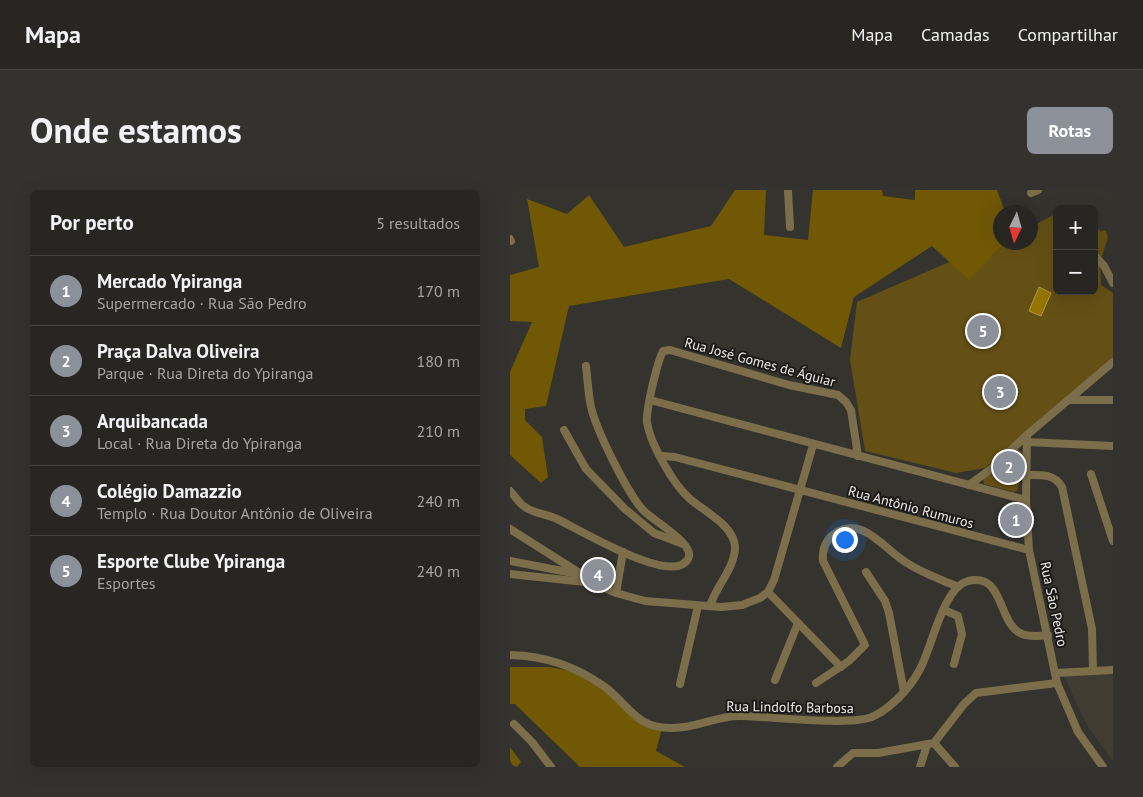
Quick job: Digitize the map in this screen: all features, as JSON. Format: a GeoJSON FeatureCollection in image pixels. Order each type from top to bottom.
{"type":"FeatureCollection","features":[{"type":"Feature","properties":{"kind":"street"},"geometry":{"type":"LineString","coordinates":[[788,190],[790,227]]}},
{"type":"Feature","properties":{"kind":"street"},"geometry":{"type":"LineString","coordinates":[[1098,259],[1113,283]]}},
{"type":"Feature","properties":{"kind":"street","name":"Rua José Gomes de Águiar"},"geometry":{"type":"LineString","coordinates":[[650,400],[661,354],[664,349],[670,350],[838,396],[846,402],[851,410],[858,456]]}},
{"type":"Feature","properties":{"kind":"street"},"geometry":{"type":"LineString","coordinates":[[969,484],[991,469],[1113,362]]}},
{"type":"Feature","properties":{"kind":"street"},"geometry":{"type":"LineString","coordinates":[[510,491],[529,510],[558,520],[622,552],[655,563],[677,567],[686,562],[689,557],[685,544],[649,516],[631,491],[592,412],[586,366]]}},
{"type":"Feature","properties":{"kind":"street"},"geometry":{"type":"LineString","coordinates":[[710,606],[715,591],[733,559],[734,542],[724,527],[681,490],[662,456],[647,422],[650,400],[813,445],[1026,500]]}},
{"type":"Feature","properties":{"kind":"street"},"geometry":{"type":"LineString","coordinates":[[1068,400],[1113,400]]}},
{"type":"Feature","properties":{"kind":"street"},"geometry":{"type":"LineString","coordinates":[[564,430],[586,469],[629,513],[659,535],[685,544]]}},
{"type":"Feature","properties":{"kind":"street"},"geometry":{"type":"LineString","coordinates":[[1026,438],[1113,446]]}},
{"type":"Feature","properties":{"kind":"street","name":"Rua São Pedro"},"geometry":{"type":"LineString","coordinates":[[1026,438],[1025,475],[1029,550],[1057,683],[1078,732],[1103,767]]}},
{"type":"Feature","properties":{"kind":"street"},"geometry":{"type":"LineString","coordinates":[[510,529],[594,583],[616,593],[645,601],[698,606],[742,605],[760,598],[768,592],[774,580],[813,445]]}},
{"type":"Feature","properties":{"kind":"street","name":"Rua Antônio Rumuros"},"geometry":{"type":"LineString","coordinates":[[662,456],[675,457],[786,488],[1029,550]]}},
{"type":"Feature","properties":{"kind":"street"},"geometry":{"type":"LineString","coordinates":[[1091,474],[1113,541]]}},
{"type":"Feature","properties":{"kind":"street"},"geometry":{"type":"LineString","coordinates":[[1025,475],[1050,476],[1059,482],[1062,487],[1092,629],[1093,671]]}},
{"type":"Feature","properties":{"kind":"street","name":"Rua Lindolfo Barbosa"},"geometry":{"type":"LineString","coordinates":[[510,655],[544,657],[567,666],[605,688],[643,722],[662,728],[692,727],[721,718],[738,716],[863,720],[880,712],[904,692],[919,671],[956,586],[907,564],[865,531],[853,528],[840,531],[823,548],[823,561],[865,642],[862,651],[816,683]]}},
{"type":"Feature","properties":{"kind":"street"},"geometry":{"type":"LineString","coordinates":[[616,593],[622,552]]}},
{"type":"Feature","properties":{"kind":"street"},"geometry":{"type":"LineString","coordinates":[[510,561],[582,575]]}},
{"type":"Feature","properties":{"kind":"street"},"geometry":{"type":"LineString","coordinates":[[866,572],[885,601],[889,613],[904,692]]}},
{"type":"Feature","properties":{"kind":"street"},"geometry":{"type":"LineString","coordinates":[[510,574],[594,583]]}},
{"type":"Feature","properties":{"kind":"street"},"geometry":{"type":"LineString","coordinates":[[956,586],[972,580],[990,584],[1018,631],[1030,636],[1048,635]]}},
{"type":"Feature","properties":{"kind":"street"},"geometry":{"type":"LineString","coordinates":[[768,592],[841,667]]}},
{"type":"Feature","properties":{"kind":"street"},"geometry":{"type":"LineString","coordinates":[[680,684],[698,606]]}},
{"type":"Feature","properties":{"kind":"street"},"geometry":{"type":"LineString","coordinates":[[944,610],[958,616],[961,625],[954,664]]}},
{"type":"Feature","properties":{"kind":"street"},"geometry":{"type":"LineString","coordinates":[[775,680],[798,623]]}},
{"type":"Feature","properties":{"kind":"street"},"geometry":{"type":"LineString","coordinates":[[1055,673],[1113,670]]}},
{"type":"Feature","properties":{"kind":"street"},"geometry":{"type":"LineString","coordinates":[[920,767],[930,744],[964,704],[976,693],[1057,683]]}},
{"type":"Feature","properties":{"kind":"street"},"geometry":{"type":"LineString","coordinates":[[514,724],[532,742],[551,767]]}},
{"type":"Feature","properties":{"kind":"street"},"geometry":{"type":"LineString","coordinates":[[837,767],[853,753],[878,753],[930,744]]}},
{"type":"Feature","properties":{"kind":"street"},"geometry":{"type":"LineString","coordinates":[[930,744],[955,767]]}},
{"type":"Feature","properties":{"kind":"shaded area"},"geometry":{"type":"Polygon","coordinates":[[[735,190],[766,190],[764,235],[808,240],[813,190],[882,190],[883,196],[915,200],[915,190],[997,190],[1002,205],[993,205],[993,250],[997,250],[969,280],[932,246],[854,297],[841,348],[729,279],[569,306],[546,406],[525,409],[525,420],[542,437],[548,477],[541,483],[510,455],[510,372],[532,322],[510,321],[510,275],[539,267],[527,199],[567,214],[589,195],[624,247],[711,226],[735,190]]]}},
{"type":"Feature","properties":{"kind":"shaded area"},"geometry":{"type":"Polygon","coordinates":[[[1053,215],[1053,295],[1098,295],[1098,229],[1101,232],[1103,230],[1106,231],[1108,238],[1100,262],[1101,285],[1113,293],[1113,360],[985,468],[956,473],[865,451],[850,360],[857,302],[993,243],[993,250],[1038,250],[1038,223],[1053,215]]]}},
{"type":"Feature","properties":{"kind":"shaded area"},"geometry":{"type":"Polygon","coordinates":[[[1039,287],[1051,293],[1041,316],[1029,311],[1039,287]]]}},
{"type":"Feature","properties":{"kind":"shaded area"},"geometry":{"type":"Polygon","coordinates":[[[1018,449],[1023,454],[1018,490],[1014,492],[984,484],[983,478],[1018,449]]]}},
{"type":"Feature","properties":{"kind":"shaded area"},"geometry":{"type":"Polygon","coordinates":[[[510,667],[550,667],[571,671],[615,696],[638,719],[662,728],[656,751],[685,767],[580,767],[515,704],[510,704],[510,667]]]}},
{"type":"Feature","properties":{"kind":"shaded area"},"geometry":{"type":"Polygon","coordinates":[[[1113,674],[1113,762],[1087,725],[1064,676],[1113,674]]]}},
{"type":"Feature","properties":{"kind":"shaded area"},"geometry":{"type":"Polygon","coordinates":[[[510,747],[521,762],[517,767],[510,767],[510,747]]]}},
{"type":"Feature","properties":{"kind":"place","name":"Esporte Clube Ypiranga"},"geometry":{"type":"Point","coordinates":[983,331]}},
{"type":"Feature","properties":{"kind":"place","name":"Arquibancada"},"geometry":{"type":"Point","coordinates":[1000,392]}},
{"type":"Feature","properties":{"kind":"place","name":"Praça Dalva Oliveira"},"geometry":{"type":"Point","coordinates":[1009,467]}},
{"type":"Feature","properties":{"kind":"place","name":"Mercado Ypiranga"},"geometry":{"type":"Point","coordinates":[1016,520]}},
{"type":"Feature","properties":{"kind":"place","name":"Colégio Damazzio"},"geometry":{"type":"Point","coordinates":[598,575]}}]}
